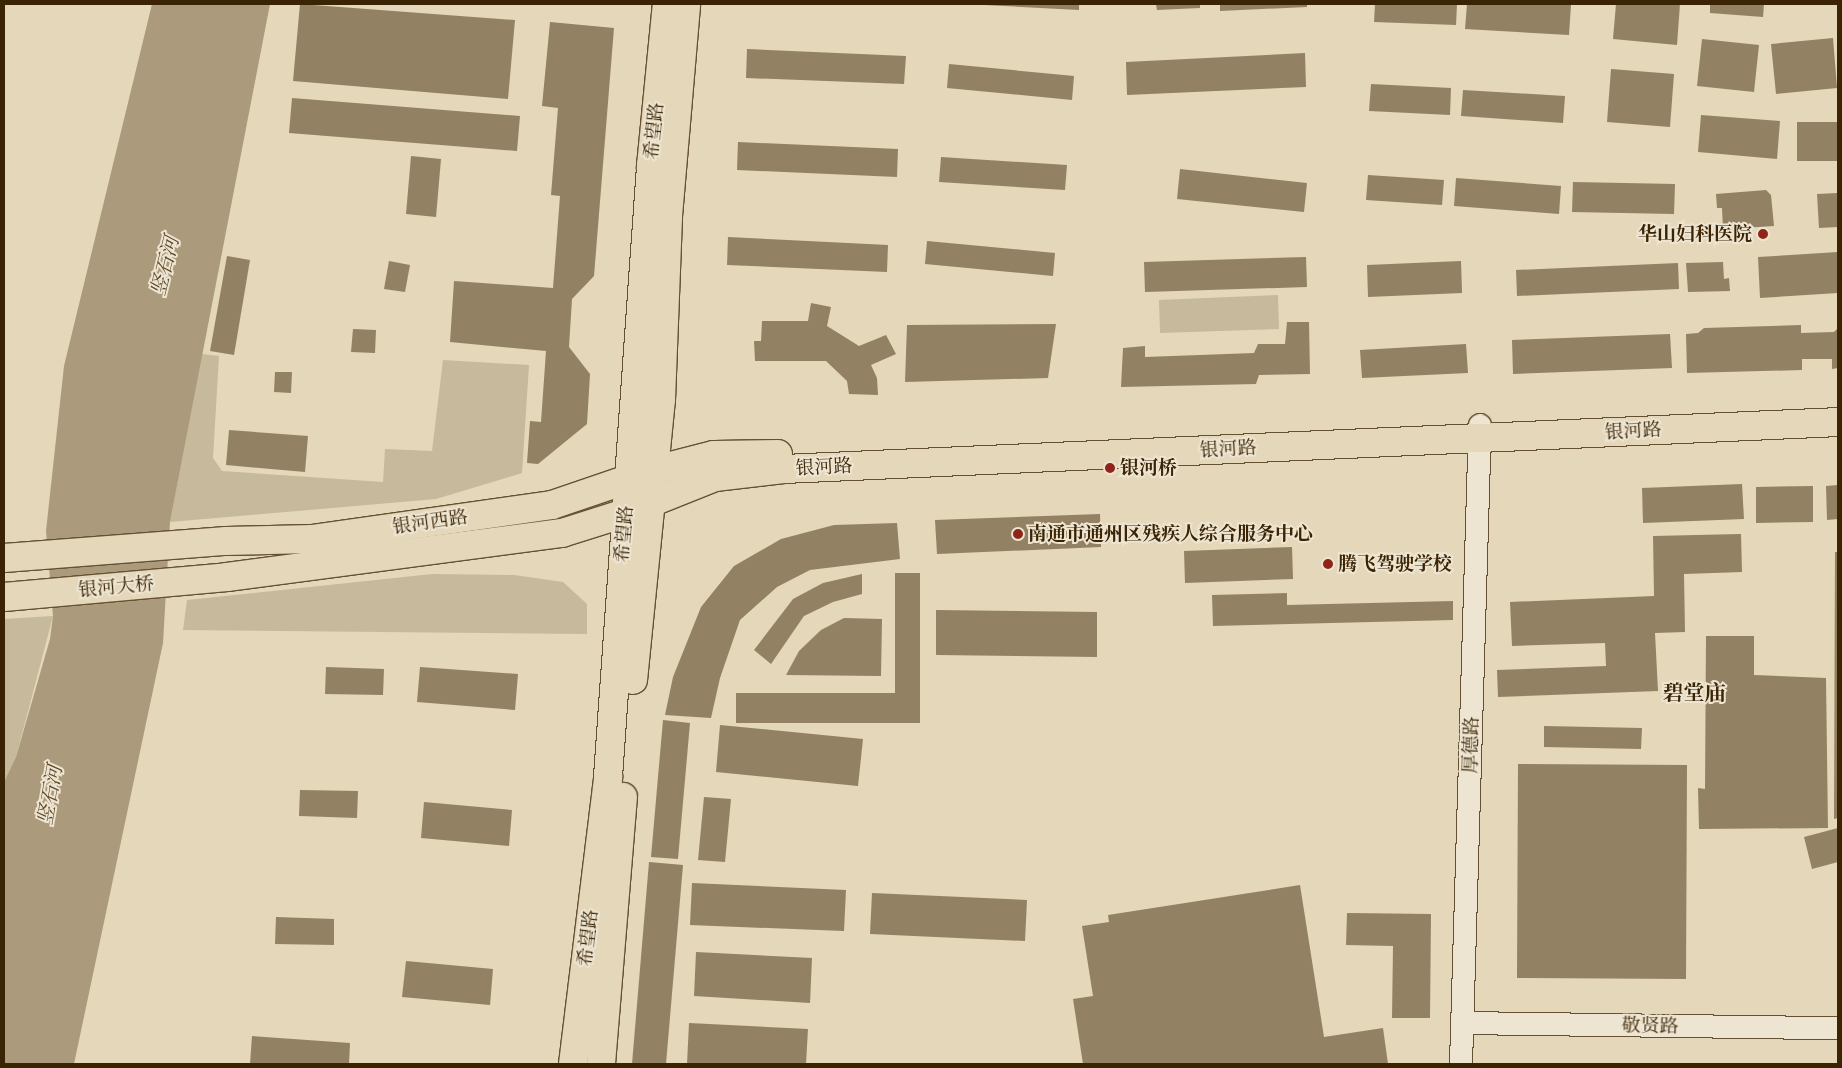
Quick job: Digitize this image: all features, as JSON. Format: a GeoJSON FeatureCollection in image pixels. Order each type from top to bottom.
{"type":"FeatureCollection","features":[{"type":"Feature","properties":{"kind":"main road","name":"希望路"},"geometry":{"type":"LineString","coordinates":[[573,1064],[608,777],[625,512],[630,480],[651,166],[667,4]]}},
{"type":"Feature","properties":{"kind":"main road","name":"希望路"},"geometry":{"type":"LineString","coordinates":[[601,1064],[636,643],[653,502],[661,400],[668,216],[686,4]]}},
{"type":"Feature","properties":{"kind":"main road","name":"银河路"},"geometry":{"type":"LineString","coordinates":[[625,512],[715,477],[784,469],[1480,432],[1838,408]]}},
{"type":"Feature","properties":{"kind":"main road","name":"银河路"},"geometry":{"type":"LineString","coordinates":[[630,480],[655,470],[714,455],[862,453],[1202,434],[1480,432],[1838,422]]}},
{"type":"Feature","properties":{"kind":"main road","name":"银河西路"},"geometry":{"type":"LineString","coordinates":[[226,541],[313,539],[552,505],[630,480]]}},
{"type":"Feature","properties":{"kind":"main road","name":"银河西路"},"geometry":{"type":"LineString","coordinates":[[227,577],[562,533],[625,512]]}},
{"type":"Feature","properties":{"kind":"main road","name":"银河大桥"},"geometry":{"type":"LineString","coordinates":[[4,558],[226,541]]}},
{"type":"Feature","properties":{"kind":"main road","name":"银河大桥"},"geometry":{"type":"LineString","coordinates":[[4,597],[227,577]]}},
{"type":"Feature","properties":{"kind":"street","name":"厚德路"},"geometry":{"type":"LineString","coordinates":[[1461,1064],[1480,432]]}},
{"type":"Feature","properties":{"kind":"street","name":"敬贤路"},"geometry":{"type":"LineString","coordinates":[[1462,1024],[1838,1028]]}},
{"type":"Feature","properties":{"kind":"shaded area"},"geometry":{"type":"Polygon","coordinates":[[[1278,295],[1279,329],[1160,333],[1159,300],[1278,295]]]}},
{"type":"Feature","properties":{"kind":"shaded area"},"geometry":{"type":"Polygon","coordinates":[[[202,354],[219,356],[213,458],[222,471],[383,482],[385,449],[432,451],[443,360],[529,365],[522,473],[436,499],[170,522],[202,354]]]}},
{"type":"Feature","properties":{"kind":"shaded area"},"geometry":{"type":"Polygon","coordinates":[[[432,574],[514,575],[563,582],[587,604],[587,634],[183,630],[187,600],[432,574]]]}},
{"type":"Feature","properties":{"kind":"shaded area"},"geometry":{"type":"Polygon","coordinates":[[[53,616],[16,757],[4,782],[4,619],[53,616]]]}},
{"type":"Feature","properties":{"kind":"water","name":"竖石河"},"geometry":{"type":"Polygon","coordinates":[[[152,4],[270,4],[170,522],[163,643],[74,1064],[4,1064],[4,782],[16,757],[50,639],[53,616],[46,531],[64,366],[152,4]]]}},
{"type":"Feature","properties":{"kind":"building"},"geometry":{"type":"Polygon","coordinates":[[[300,4],[515,20],[508,99],[293,81],[300,4]]]}},
{"type":"Feature","properties":{"kind":"building"},"geometry":{"type":"Polygon","coordinates":[[[965,4],[1079,4],[1079,10],[965,4]]]}},
{"type":"Feature","properties":{"kind":"building"},"geometry":{"type":"Polygon","coordinates":[[[1156,4],[1200,4],[1200,8],[1157,10],[1156,4]]]}},
{"type":"Feature","properties":{"kind":"building"},"geometry":{"type":"Polygon","coordinates":[[[1220,4],[1307,4],[1307,7],[1220,11],[1220,4]]]}},
{"type":"Feature","properties":{"kind":"building"},"geometry":{"type":"Polygon","coordinates":[[[1375,4],[1457,4],[1456,25],[1374,22],[1375,4]]]}},
{"type":"Feature","properties":{"kind":"building"},"geometry":{"type":"Polygon","coordinates":[[[1467,4],[1571,5],[1569,35],[1465,29],[1467,4]]]}},
{"type":"Feature","properties":{"kind":"building"},"geometry":{"type":"Polygon","coordinates":[[[1616,4],[1680,4],[1677,45],[1613,39],[1616,4]]]}},
{"type":"Feature","properties":{"kind":"building"},"geometry":{"type":"Polygon","coordinates":[[[1710,4],[1764,4],[1763,17],[1710,13],[1710,4]]]}},
{"type":"Feature","properties":{"kind":"building"},"geometry":{"type":"Polygon","coordinates":[[[550,22],[614,28],[594,276],[572,299],[569,347],[590,374],[587,424],[538,464],[527,463],[530,421],[541,422],[546,351],[450,342],[454,281],[553,288],[560,196],[551,195],[558,108],[542,106],[550,22]]]}},
{"type":"Feature","properties":{"kind":"building"},"geometry":{"type":"Polygon","coordinates":[[[1833,38],[1837,88],[1776,94],[1771,44],[1833,38]]]}},
{"type":"Feature","properties":{"kind":"building"},"geometry":{"type":"Polygon","coordinates":[[[1702,39],[1759,45],[1754,92],[1697,86],[1702,39]]]}},
{"type":"Feature","properties":{"kind":"building"},"geometry":{"type":"Polygon","coordinates":[[[747,49],[906,56],[904,84],[746,78],[747,49]]]}},
{"type":"Feature","properties":{"kind":"building"},"geometry":{"type":"Polygon","coordinates":[[[1305,53],[1306,87],[1127,95],[1126,62],[1305,53]]]}},
{"type":"Feature","properties":{"kind":"building"},"geometry":{"type":"Polygon","coordinates":[[[949,64],[1074,76],[1072,100],[947,88],[949,64]]]}},
{"type":"Feature","properties":{"kind":"building"},"geometry":{"type":"Polygon","coordinates":[[[1611,69],[1674,74],[1670,127],[1607,122],[1611,69]]]}},
{"type":"Feature","properties":{"kind":"building"},"geometry":{"type":"Polygon","coordinates":[[[1371,84],[1451,88],[1450,115],[1369,111],[1371,84]]]}},
{"type":"Feature","properties":{"kind":"building"},"geometry":{"type":"Polygon","coordinates":[[[1463,90],[1565,96],[1563,123],[1461,116],[1463,90]]]}},
{"type":"Feature","properties":{"kind":"building"},"geometry":{"type":"Polygon","coordinates":[[[292,98],[520,116],[517,151],[289,133],[292,98]]]}},
{"type":"Feature","properties":{"kind":"building"},"geometry":{"type":"Polygon","coordinates":[[[1701,115],[1780,121],[1777,159],[1698,152],[1701,115]]]}},
{"type":"Feature","properties":{"kind":"building"},"geometry":{"type":"Polygon","coordinates":[[[1797,122],[1838,122],[1838,161],[1797,161],[1797,122]]]}},
{"type":"Feature","properties":{"kind":"building"},"geometry":{"type":"Polygon","coordinates":[[[738,142],[898,149],[897,177],[737,170],[738,142]]]}},
{"type":"Feature","properties":{"kind":"building"},"geometry":{"type":"Polygon","coordinates":[[[411,156],[441,159],[436,217],[406,214],[411,156]]]}},
{"type":"Feature","properties":{"kind":"building"},"geometry":{"type":"Polygon","coordinates":[[[941,157],[1067,165],[1065,190],[939,182],[941,157]]]}},
{"type":"Feature","properties":{"kind":"building"},"geometry":{"type":"Polygon","coordinates":[[[1180,169],[1307,183],[1304,212],[1177,199],[1180,169]]]}},
{"type":"Feature","properties":{"kind":"building"},"geometry":{"type":"Polygon","coordinates":[[[1368,175],[1444,180],[1442,205],[1366,200],[1368,175]]]}},
{"type":"Feature","properties":{"kind":"building"},"geometry":{"type":"Polygon","coordinates":[[[1456,178],[1561,186],[1559,214],[1454,206],[1456,178]]]}},
{"type":"Feature","properties":{"kind":"building"},"geometry":{"type":"Polygon","coordinates":[[[1573,182],[1675,184],[1674,214],[1572,212],[1573,182]]]}},
{"type":"Feature","properties":{"kind":"building"},"geometry":{"type":"Polygon","coordinates":[[[1766,190],[1771,195],[1774,226],[1743,228],[1740,232],[1723,229],[1722,208],[1717,208],[1716,194],[1766,190]]]}},
{"type":"Feature","properties":{"kind":"building"},"geometry":{"type":"Polygon","coordinates":[[[1838,193],[1838,227],[1819,228],[1817,194],[1838,193]]]}},
{"type":"Feature","properties":{"kind":"building"},"geometry":{"type":"Polygon","coordinates":[[[728,237],[888,245],[887,272],[727,265],[728,237]]]}},
{"type":"Feature","properties":{"kind":"building"},"geometry":{"type":"Polygon","coordinates":[[[927,241],[1055,253],[1053,276],[925,264],[927,241]]]}},
{"type":"Feature","properties":{"kind":"building"},"geometry":{"type":"Polygon","coordinates":[[[1838,252],[1838,293],[1760,298],[1758,257],[1838,252]]]}},
{"type":"Feature","properties":{"kind":"building"},"geometry":{"type":"Polygon","coordinates":[[[227,256],[250,260],[234,355],[210,351],[227,256]]]}},
{"type":"Feature","properties":{"kind":"building"},"geometry":{"type":"Polygon","coordinates":[[[1306,257],[1307,287],[1145,292],[1144,262],[1306,257]]]}},
{"type":"Feature","properties":{"kind":"building"},"geometry":{"type":"Polygon","coordinates":[[[389,261],[410,265],[405,292],[384,289],[389,261]]]}},
{"type":"Feature","properties":{"kind":"building"},"geometry":{"type":"Polygon","coordinates":[[[1461,261],[1462,293],[1368,297],[1367,265],[1461,261]]]}},
{"type":"Feature","properties":{"kind":"building"},"geometry":{"type":"Polygon","coordinates":[[[1723,262],[1724,279],[1729,278],[1730,291],[1688,292],[1686,263],[1723,262]]]}},
{"type":"Feature","properties":{"kind":"building"},"geometry":{"type":"Polygon","coordinates":[[[1678,263],[1679,289],[1517,296],[1516,270],[1678,263]]]}},
{"type":"Feature","properties":{"kind":"building"},"geometry":{"type":"Polygon","coordinates":[[[811,303],[831,307],[827,326],[859,346],[886,335],[896,354],[871,365],[877,378],[878,395],[849,394],[847,381],[826,361],[755,361],[754,341],[761,341],[762,321],[808,321],[811,303]]]}},
{"type":"Feature","properties":{"kind":"building"},"geometry":{"type":"Polygon","coordinates":[[[1287,322],[1309,322],[1310,374],[1259,375],[1256,384],[1121,387],[1123,348],[1145,346],[1145,357],[1254,353],[1258,344],[1285,344],[1287,322]]]}},
{"type":"Feature","properties":{"kind":"building"},"geometry":{"type":"Polygon","coordinates":[[[1056,324],[1048,378],[905,382],[907,325],[1056,324]]]}},
{"type":"Feature","properties":{"kind":"building"},"geometry":{"type":"Polygon","coordinates":[[[1801,325],[1801,333],[1834,332],[1838,328],[1838,368],[1832,369],[1832,359],[1802,359],[1802,370],[1687,373],[1686,334],[1698,333],[1704,328],[1801,325]]]}},
{"type":"Feature","properties":{"kind":"building"},"geometry":{"type":"Polygon","coordinates":[[[353,329],[376,330],[375,353],[351,352],[353,329]]]}},
{"type":"Feature","properties":{"kind":"building"},"geometry":{"type":"Polygon","coordinates":[[[1670,334],[1672,368],[1513,374],[1512,340],[1670,334]]]}},
{"type":"Feature","properties":{"kind":"building"},"geometry":{"type":"Polygon","coordinates":[[[1466,344],[1468,373],[1362,378],[1360,350],[1466,344]]]}},
{"type":"Feature","properties":{"kind":"building"},"geometry":{"type":"Polygon","coordinates":[[[275,372],[292,372],[291,393],[274,392],[275,372]]]}},
{"type":"Feature","properties":{"kind":"building"},"geometry":{"type":"Polygon","coordinates":[[[229,430],[308,436],[305,472],[226,465],[229,430]]]}},
{"type":"Feature","properties":{"kind":"building"},"geometry":{"type":"Polygon","coordinates":[[[1742,484],[1744,519],[1643,523],[1642,488],[1742,484]]]}},
{"type":"Feature","properties":{"kind":"building"},"geometry":{"type":"Polygon","coordinates":[[[1838,485],[1838,519],[1827,520],[1826,486],[1838,485]]]}},
{"type":"Feature","properties":{"kind":"building"},"geometry":{"type":"Polygon","coordinates":[[[1813,486],[1813,522],[1756,523],[1756,487],[1813,486]]]}},
{"type":"Feature","properties":{"kind":"building","name":"南通市通州区残疾人综合服务中心"},"geometry":{"type":"Polygon","coordinates":[[[1100,514],[1101,547],[937,554],[935,520],[1100,514]]]}},
{"type":"Feature","properties":{"kind":"building"},"geometry":{"type":"Polygon","coordinates":[[[897,523],[900,559],[810,570],[777,587],[740,620],[720,678],[711,718],[665,715],[673,677],[701,607],[734,566],[781,539],[834,525],[897,523]]]}},
{"type":"Feature","properties":{"kind":"building"},"geometry":{"type":"Polygon","coordinates":[[[1741,534],[1742,572],[1684,574],[1685,632],[1655,633],[1658,691],[1498,697],[1497,670],[1606,666],[1605,643],[1512,646],[1510,602],[1654,596],[1653,536],[1741,534]]]}},
{"type":"Feature","properties":{"kind":"building"},"geometry":{"type":"Polygon","coordinates":[[[1292,547],[1293,579],[1185,583],[1184,551],[1292,547]]]}},
{"type":"Feature","properties":{"kind":"building"},"geometry":{"type":"Polygon","coordinates":[[[1835,552],[1838,552],[1838,818],[1834,819],[1835,552]]]}},
{"type":"Feature","properties":{"kind":"building"},"geometry":{"type":"Polygon","coordinates":[[[895,573],[920,573],[920,723],[736,723],[736,693],[895,693],[895,573]]]}},
{"type":"Feature","properties":{"kind":"building"},"geometry":{"type":"Polygon","coordinates":[[[862,574],[862,594],[833,602],[804,616],[771,664],[754,650],[793,599],[823,583],[862,574]]]}},
{"type":"Feature","properties":{"kind":"building"},"geometry":{"type":"Polygon","coordinates":[[[1287,593],[1287,605],[1453,601],[1453,620],[1213,626],[1212,595],[1287,593]]]}},
{"type":"Feature","properties":{"kind":"building"},"geometry":{"type":"Polygon","coordinates":[[[936,610],[1097,612],[1097,657],[936,655],[936,610]]]}},
{"type":"Feature","properties":{"kind":"building"},"geometry":{"type":"Polygon","coordinates":[[[844,618],[882,619],[881,676],[786,675],[799,651],[821,630],[844,618]]]}},
{"type":"Feature","properties":{"kind":"building"},"geometry":{"type":"Polygon","coordinates":[[[1706,636],[1754,636],[1754,675],[1826,678],[1828,828],[1699,829],[1698,788],[1705,789],[1706,636]]]}},
{"type":"Feature","properties":{"kind":"building"},"geometry":{"type":"Polygon","coordinates":[[[326,667],[384,669],[383,695],[325,694],[326,667]]]}},
{"type":"Feature","properties":{"kind":"building"},"geometry":{"type":"Polygon","coordinates":[[[420,667],[518,674],[515,710],[417,702],[420,667]]]}},
{"type":"Feature","properties":{"kind":"building"},"geometry":{"type":"Polygon","coordinates":[[[663,720],[690,723],[678,859],[651,857],[663,720]]]}},
{"type":"Feature","properties":{"kind":"building"},"geometry":{"type":"Polygon","coordinates":[[[720,725],[863,739],[858,786],[716,772],[720,725]]]}},
{"type":"Feature","properties":{"kind":"building"},"geometry":{"type":"Polygon","coordinates":[[[1544,726],[1642,728],[1641,749],[1544,747],[1544,726]]]}},
{"type":"Feature","properties":{"kind":"building"},"geometry":{"type":"Polygon","coordinates":[[[1518,764],[1687,765],[1686,979],[1517,978],[1518,764]]]}},
{"type":"Feature","properties":{"kind":"building"},"geometry":{"type":"Polygon","coordinates":[[[300,790],[358,791],[357,818],[299,816],[300,790]]]}},
{"type":"Feature","properties":{"kind":"building"},"geometry":{"type":"Polygon","coordinates":[[[704,797],[731,799],[725,862],[698,860],[704,797]]]}},
{"type":"Feature","properties":{"kind":"building"},"geometry":{"type":"Polygon","coordinates":[[[424,802],[512,810],[509,846],[421,838],[424,802]]]}},
{"type":"Feature","properties":{"kind":"building"},"geometry":{"type":"Polygon","coordinates":[[[1838,828],[1838,862],[1812,869],[1804,837],[1838,828]]]}},
{"type":"Feature","properties":{"kind":"building"},"geometry":{"type":"Polygon","coordinates":[[[649,862],[683,865],[666,1064],[632,1064],[649,862]]]}},
{"type":"Feature","properties":{"kind":"building"},"geometry":{"type":"Polygon","coordinates":[[[692,883],[846,890],[844,931],[690,925],[692,883]]]}},
{"type":"Feature","properties":{"kind":"building"},"geometry":{"type":"Polygon","coordinates":[[[1300,885],[1324,1037],[1383,1028],[1388,1064],[1083,1064],[1073,999],[1093,996],[1082,926],[1109,922],[1108,915],[1300,885]]]}},
{"type":"Feature","properties":{"kind":"building"},"geometry":{"type":"Polygon","coordinates":[[[872,893],[1027,900],[1025,941],[870,934],[872,893]]]}},
{"type":"Feature","properties":{"kind":"building"},"geometry":{"type":"Polygon","coordinates":[[[1347,913],[1431,914],[1430,1018],[1392,1018],[1393,946],[1346,945],[1347,913]]]}},
{"type":"Feature","properties":{"kind":"building"},"geometry":{"type":"Polygon","coordinates":[[[276,917],[334,919],[334,945],[275,944],[276,917]]]}},
{"type":"Feature","properties":{"kind":"building"},"geometry":{"type":"Polygon","coordinates":[[[696,952],[812,958],[810,1003],[694,996],[696,952]]]}},
{"type":"Feature","properties":{"kind":"building"},"geometry":{"type":"Polygon","coordinates":[[[406,961],[493,969],[490,1005],[402,997],[406,961]]]}},
{"type":"Feature","properties":{"kind":"building"},"geometry":{"type":"Polygon","coordinates":[[[689,1023],[808,1029],[806,1064],[687,1064],[689,1023]]]}},
{"type":"Feature","properties":{"kind":"building"},"geometry":{"type":"Polygon","coordinates":[[[252,1036],[350,1043],[349,1064],[250,1064],[252,1036]]]}},
{"type":"Feature","properties":{"kind":"place","name":"华山妇科医院"},"geometry":{"type":"Point","coordinates":[1763,234]}},
{"type":"Feature","properties":{"kind":"place","name":"银河桥"},"geometry":{"type":"Point","coordinates":[1110,468]}},
{"type":"Feature","properties":{"kind":"place","name":"南通市通州区残疾人综合服务中心"},"geometry":{"type":"Point","coordinates":[1018,534]}},
{"type":"Feature","properties":{"kind":"place","name":"腾飞驾驶学校"},"geometry":{"type":"Point","coordinates":[1328,564]}},
{"type":"Feature","properties":{"kind":"district","name":"碧堂庙"},"geometry":{"type":"Point","coordinates":[1694,693]}}]}
